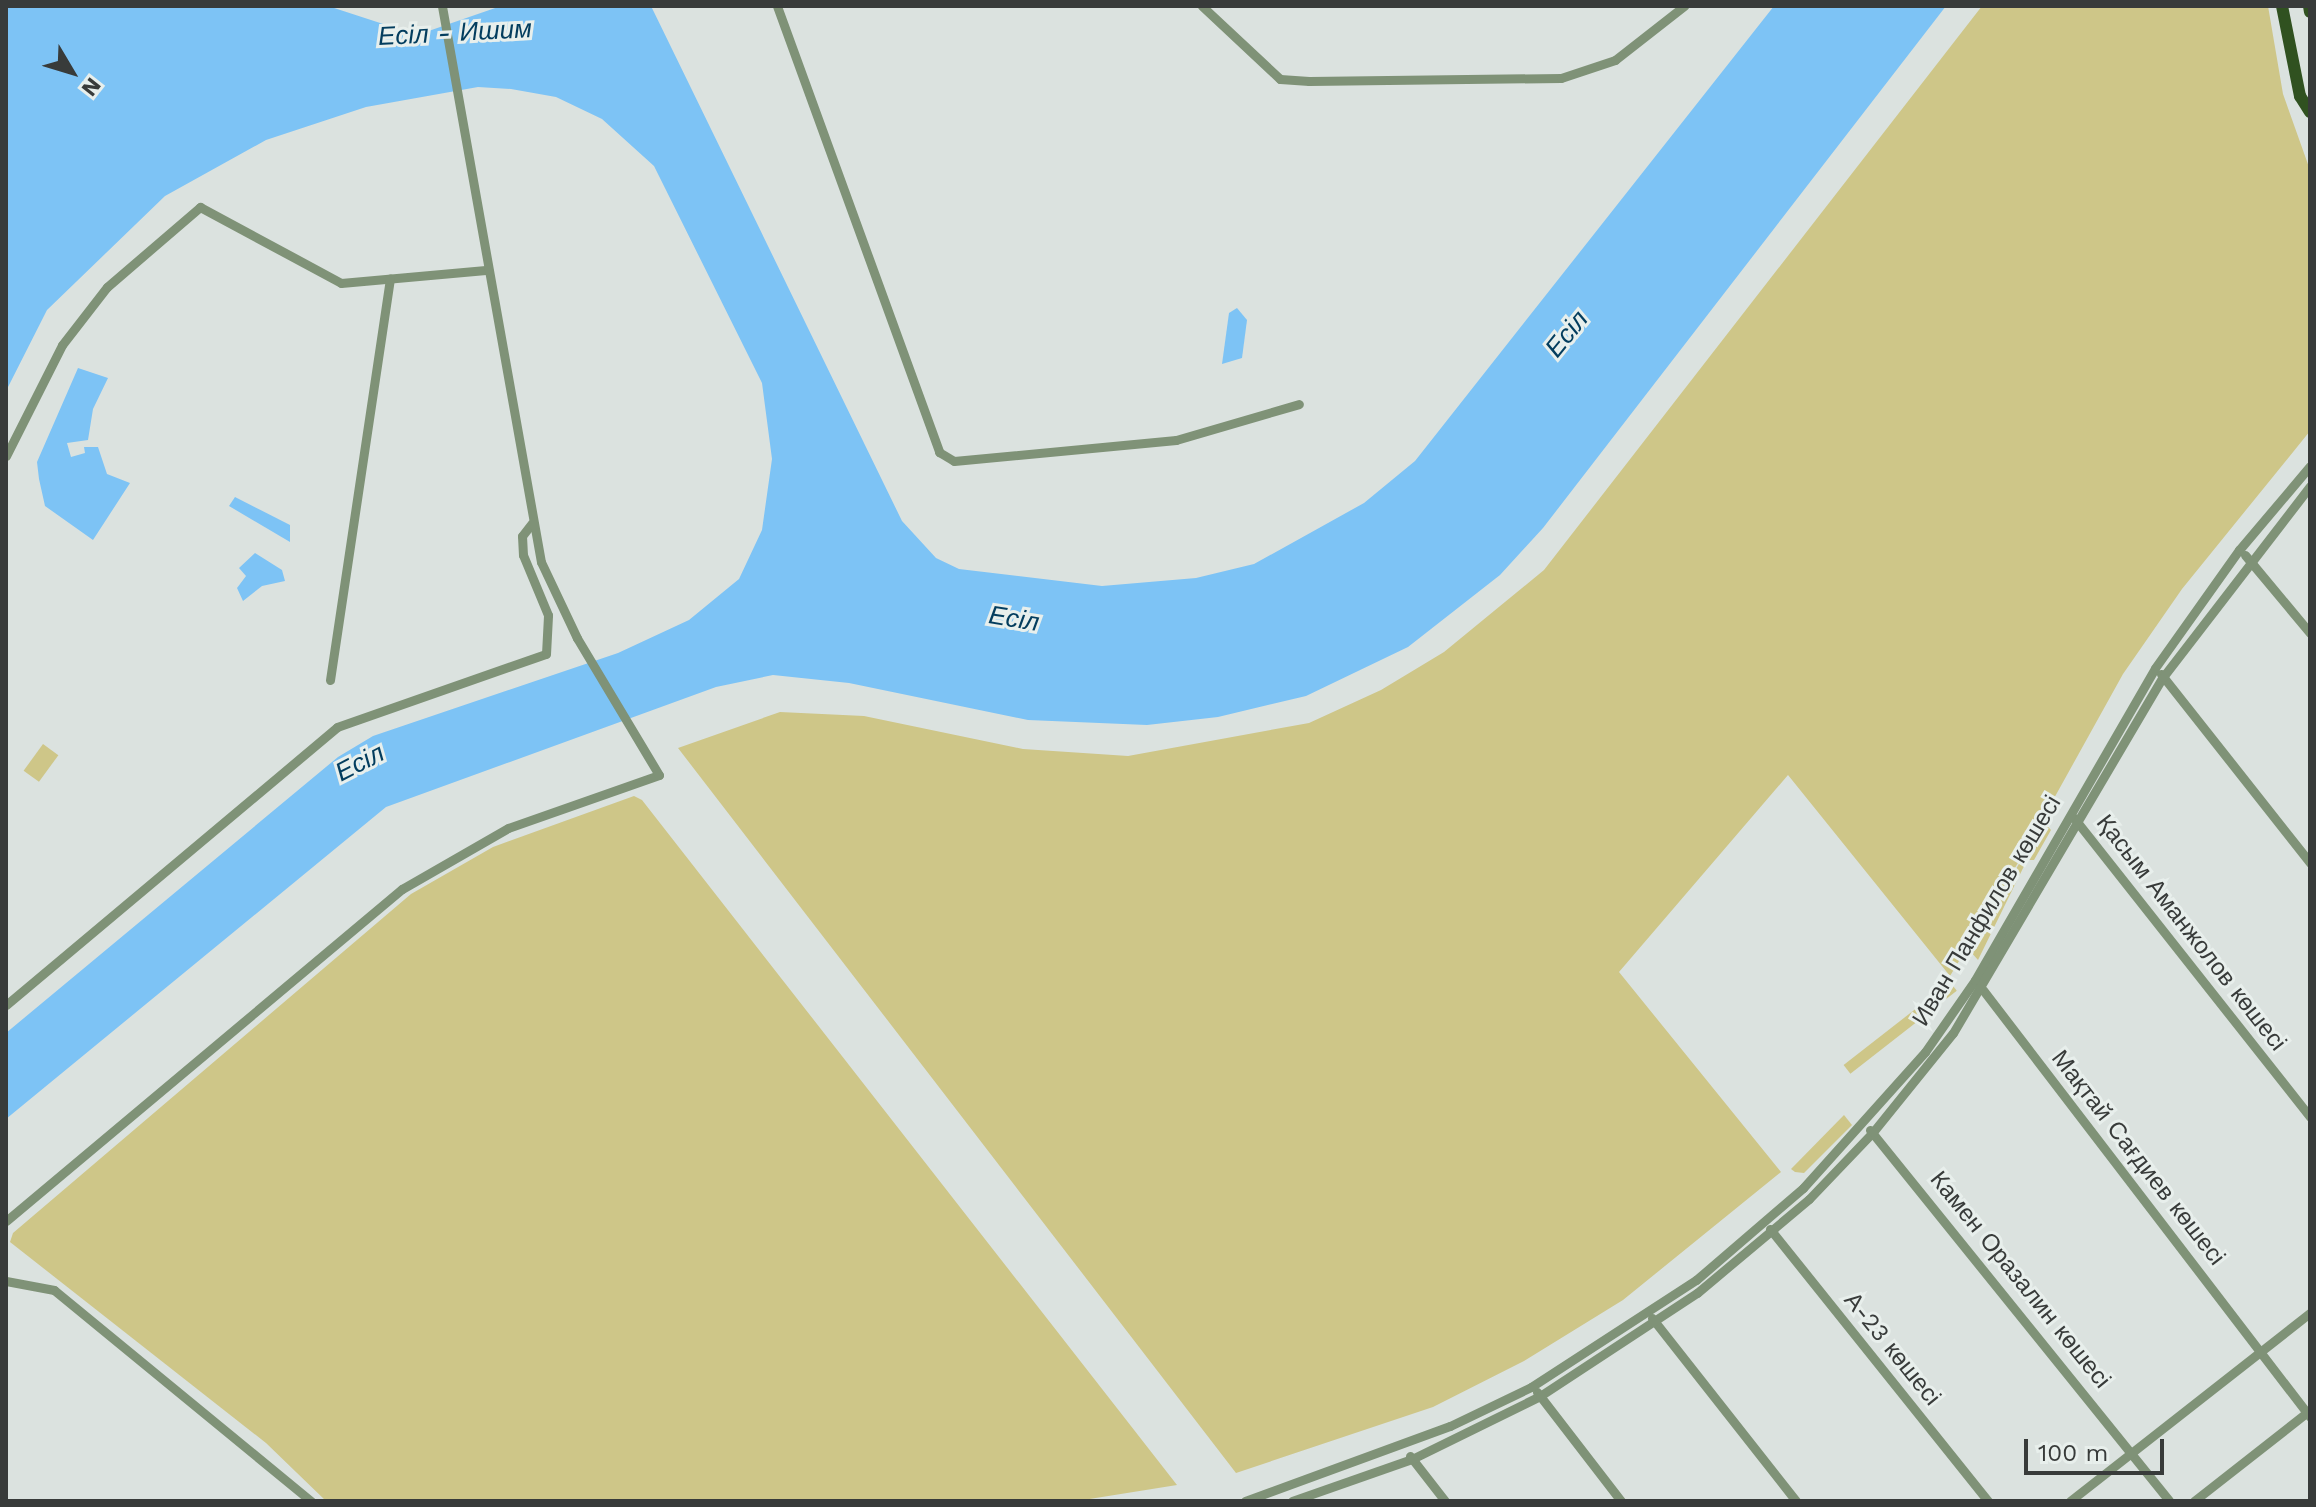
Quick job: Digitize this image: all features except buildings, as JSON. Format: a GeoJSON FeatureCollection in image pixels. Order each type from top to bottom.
{"type":"FeatureCollection","features":[{"type":"Feature","properties":{"kind":"main road"},"geometry":{"type":"LineString","coordinates":[[2282,6],[2300,96],[2310,112]]}},
{"type":"Feature","properties":{"kind":"main road"},"geometry":{"type":"LineString","coordinates":[[2309,6],[2310,12]]}},
{"type":"Feature","properties":{"kind":"street"},"geometry":{"type":"LineString","coordinates":[[6,1221],[402,889],[508,828],[659,775],[577,638],[541,562],[442,6]]}},
{"type":"Feature","properties":{"kind":"street"},"geometry":{"type":"LineString","coordinates":[[777,6],[939,452],[954,461],[1176,440],[1299,404]]}},
{"type":"Feature","properties":{"kind":"street"},"geometry":{"type":"LineString","coordinates":[[1202,6],[1280,79],[1309,81],[1561,78],[1615,60],[1684,6]]}},
{"type":"Feature","properties":{"kind":"street"},"geometry":{"type":"LineString","coordinates":[[6,456],[62,345],[107,287],[200,207],[341,283],[488,270]]}},
{"type":"Feature","properties":{"kind":"street"},"geometry":{"type":"LineString","coordinates":[[330,680],[390,278]]}},
{"type":"Feature","properties":{"kind":"street","name":"Иван Панфилов көшесі"},"geometry":{"type":"LineString","coordinates":[[1245,1501],[1402,1445],[1532,1386],[1649,1314],[1764,1223],[1864,1126],[1975,980],[2155,668],[2239,550],[2310,466]]}},
{"type":"Feature","properties":{"kind":"street","name":"Иван Панфилов көшесі"},"geometry":{"type":"LineString","coordinates":[[1292,1501],[1412,1459],[1540,1396],[1656,1323],[1772,1232],[1873,1132],[1983,990],[2163,677],[2248,558],[2310,486]]}},
{"type":"Feature","properties":{"kind":"street"},"geometry":{"type":"LineString","coordinates":[[6,1005],[337,727],[546,654],[548,615],[523,555],[522,536],[532,523]]}},
{"type":"Feature","properties":{"kind":"street"},"geometry":{"type":"LineString","coordinates":[[2239,550],[2310,633]]}},
{"type":"Feature","properties":{"kind":"street"},"geometry":{"type":"LineString","coordinates":[[2155,668],[2310,863]]}},
{"type":"Feature","properties":{"kind":"street","name":"Қасым Аманжолов көшесі"},"geometry":{"type":"LineString","coordinates":[[2070,814],[2310,1117]]}},
{"type":"Feature","properties":{"kind":"street","name":"Мақтай Сағдиев көшесі"},"geometry":{"type":"LineString","coordinates":[[1983,990],[2309,1414]]}},
{"type":"Feature","properties":{"kind":"street","name":"Камен Оразалин көшесі"},"geometry":{"type":"LineString","coordinates":[[1864,1126],[1873,1132],[2169,1501]]}},
{"type":"Feature","properties":{"kind":"street","name":"А-23 көшесі"},"geometry":{"type":"LineString","coordinates":[[1764,1223],[1988,1501]]}},
{"type":"Feature","properties":{"kind":"street"},"geometry":{"type":"LineString","coordinates":[[6,1281],[54,1290],[311,1501]]}},
{"type":"Feature","properties":{"kind":"street"},"geometry":{"type":"LineString","coordinates":[[2070,1501],[2310,1313]]}},
{"type":"Feature","properties":{"kind":"street"},"geometry":{"type":"LineString","coordinates":[[1649,1314],[1796,1501]]}},
{"type":"Feature","properties":{"kind":"street"},"geometry":{"type":"LineString","coordinates":[[1532,1386],[1621,1501]]}},
{"type":"Feature","properties":{"kind":"street"},"geometry":{"type":"LineString","coordinates":[[2194,1501],[2309,1414]]}},
{"type":"Feature","properties":{"kind":"street"},"geometry":{"type":"LineString","coordinates":[[1402,1445],[1445,1501]]}},
{"type":"Feature","properties":{"kind":"shaded area"},"geometry":{"type":"Polygon","coordinates":[[[1982,6],[2268,6],[2283,94],[2310,170],[2310,431],[2182,589],[2123,674],[2042,820],[2051,830],[2034,860],[2027,860],[1978,960],[1970,951],[2039,828],[1950,976],[1788,775],[1619,972],[1781,1172],[1623,1300],[1524,1361],[1433,1407],[1236,1473],[678,748],[780,712],[864,716],[1023,749],[1128,756],[1309,723],[1381,690],[1444,652],[1544,570],[1982,6]]]}},
{"type":"Feature","properties":{"kind":"shaded area"},"geometry":{"type":"Polygon","coordinates":[[[43,744],[58,755],[39,782],[24,771],[43,744]]]}},
{"type":"Feature","properties":{"kind":"shaded area"},"geometry":{"type":"Polygon","coordinates":[[[634,796],[642,800],[1177,1485],[1077,1501],[326,1501],[266,1443],[10,1242],[13,1233],[411,894],[493,847],[634,796]]]}},
{"type":"Feature","properties":{"kind":"shaded area"},"geometry":{"type":"Polygon","coordinates":[[[1950,982],[1957,991],[1850,1074],[1844,1065],[1950,982]]]}},
{"type":"Feature","properties":{"kind":"shaded area"},"geometry":{"type":"Polygon","coordinates":[[[1844,1115],[1852,1125],[1804,1173],[1791,1169],[1844,1115]]]}},
{"type":"Feature","properties":{"kind":"water"},"geometry":{"type":"Polygon","coordinates":[[[6,6],[328,6],[417,35],[501,6],[651,6],[902,521],[936,558],[959,569],[1102,586],[1196,578],[1254,564],[1364,503],[1415,461],[1774,6],[1946,6],[1543,528],[1500,575],[1408,647],[1306,696],[1218,717],[1147,725],[1028,720],[849,683],[773,675],[716,687],[386,807],[6,1119],[6,1033],[338,757],[373,736],[618,653],[689,620],[739,579],[762,530],[772,459],[762,383],[654,166],[602,119],[556,97],[511,89],[478,87],[366,107],[266,140],[165,196],[47,310],[6,391],[6,6]]]}},
{"type":"Feature","properties":{"kind":"water"},"geometry":{"type":"Polygon","coordinates":[[[1237,308],[1247,320],[1242,358],[1222,364],[1229,313],[1237,308]]]}},
{"type":"Feature","properties":{"kind":"water"},"geometry":{"type":"Polygon","coordinates":[[[78,368],[108,378],[93,409],[88,440],[67,443],[71,457],[85,453],[84,447],[98,447],[107,474],[130,483],[93,540],[45,506],[37,462],[78,368]]]}},
{"type":"Feature","properties":{"kind":"water"},"geometry":{"type":"Polygon","coordinates":[[[235,497],[290,525],[290,542],[229,506],[235,497]]]}},
{"type":"Feature","properties":{"kind":"water"},"geometry":{"type":"Polygon","coordinates":[[[255,553],[282,570],[285,581],[262,586],[243,601],[237,588],[246,576],[239,568],[255,553]]]}},
{"type":"Feature","properties":{"kind":"water label","name":"Есіл - Ишим"},"geometry":{"type":"Point","coordinates":[455,33]}},
{"type":"Feature","properties":{"kind":"water label","name":"Есіл"},"geometry":{"type":"Point","coordinates":[1567,334]}},
{"type":"Feature","properties":{"kind":"water label","name":"Есіл"},"geometry":{"type":"Point","coordinates":[1014,619]}},
{"type":"Feature","properties":{"kind":"water label","name":"Есіл"},"geometry":{"type":"Point","coordinates":[360,763]}}]}
